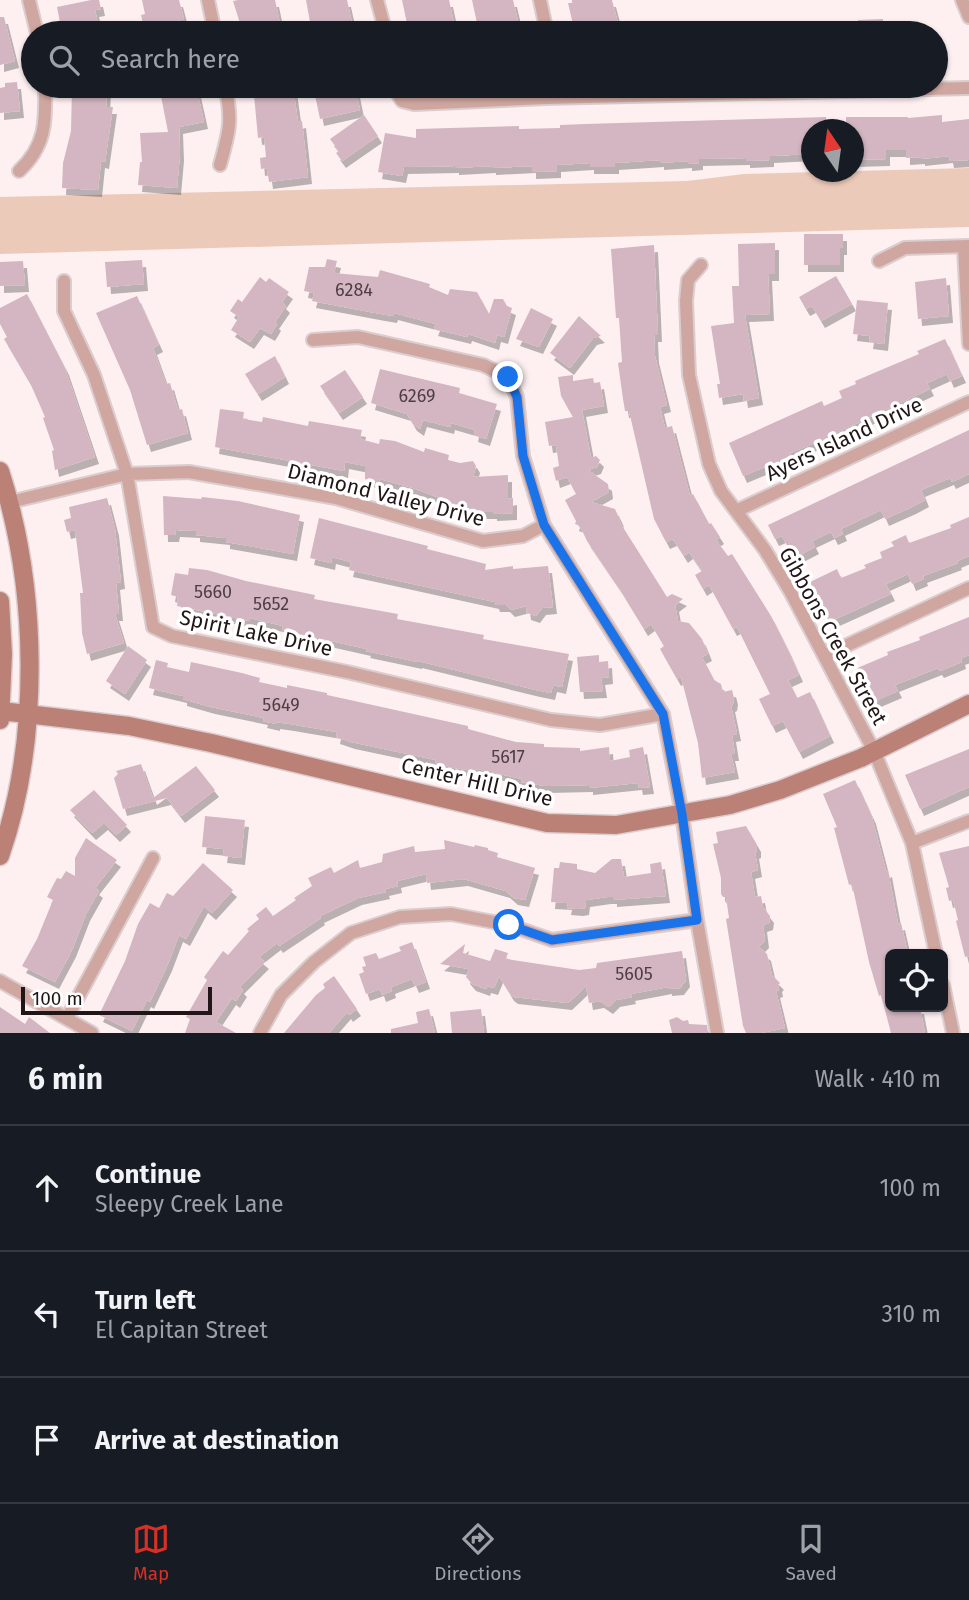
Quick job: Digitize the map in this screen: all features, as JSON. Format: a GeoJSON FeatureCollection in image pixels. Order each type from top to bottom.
{"type":"FeatureCollection","features":[{"type":"Feature","properties":{"kind":"street"},"geometry":{"type":"LineString","coordinates":[[29,0],[34,21]]}},
{"type":"Feature","properties":{"kind":"street"},"geometry":{"type":"LineString","coordinates":[[208,0],[212,21]]}},
{"type":"Feature","properties":{"kind":"street"},"geometry":{"type":"LineString","coordinates":[[377,0],[383,21]]}},
{"type":"Feature","properties":{"kind":"street"},"geometry":{"type":"LineString","coordinates":[[540,0],[544,21]]}},
{"type":"Feature","properties":{"kind":"street"},"geometry":{"type":"LineString","coordinates":[[962,0],[969,17]]}},
{"type":"Feature","properties":{"kind":"street"},"geometry":{"type":"LineString","coordinates":[[948,88],[969,88]]}},
{"type":"Feature","properties":{"kind":"street"},"geometry":{"type":"LineString","coordinates":[[19,171],[34,158],[44,133],[45,98]]}},
{"type":"Feature","properties":{"kind":"street"},"geometry":{"type":"LineString","coordinates":[[220,165],[231,113],[228,98]]}},
{"type":"Feature","properties":{"kind":"street"},"geometry":{"type":"LineString","coordinates":[[400,98],[414,104],[484,98]]}},
{"type":"Feature","properties":{"kind":"street"},"geometry":{"type":"LineString","coordinates":[[879,261],[905,248],[967,246],[969,344]]}},
{"type":"Feature","properties":{"kind":"street","name":"Gibbons Creek Street"},"geometry":{"type":"LineString","coordinates":[[701,265],[688,280],[686,301],[689,375],[709,464],[721,491],[765,550],[790,591],[874,751],[912,843],[935,949]]}},
{"type":"Feature","properties":{"kind":"street","name":"Spirit Lake Drive"},"geometry":{"type":"LineString","coordinates":[[64,281],[64,311],[94,376],[127,474],[153,627],[172,635],[347,672],[551,720],[600,725],[663,714]]}},
{"type":"Feature","properties":{"kind":"street"},"geometry":{"type":"LineString","coordinates":[[313,340],[358,337],[483,365],[508,377],[517,397],[523,456],[544,525],[663,714],[717,1033]]}},
{"type":"Feature","properties":{"kind":"street","name":"Ayers Island Drive"},"geometry":{"type":"LineString","coordinates":[[736,511],[969,402]]}},
{"type":"Feature","properties":{"kind":"street"},"geometry":{"type":"LineString","coordinates":[[0,471],[21,552],[29,634],[28,715],[15,803],[0,856]]}},
{"type":"Feature","properties":{"kind":"street","name":"Diamond Valley Drive"},"geometry":{"type":"LineString","coordinates":[[10,502],[127,474],[189,472],[336,498],[483,541],[523,537],[544,525]]}},
{"type":"Feature","properties":{"kind":"street"},"geometry":{"type":"LineString","coordinates":[[824,656],[969,588]]}},
{"type":"Feature","properties":{"kind":"street"},"geometry":{"type":"LineString","coordinates":[[0,601],[3,654],[1,715]]}},
{"type":"Feature","properties":{"kind":"street","name":"Center Hill Drive"},"geometry":{"type":"LineString","coordinates":[[1,715],[28,715],[129,726],[547,823],[616,825],[730,806],[780,790],[874,751],[969,704]]}},
{"type":"Feature","properties":{"kind":"street"},"geometry":{"type":"LineString","coordinates":[[912,843],[969,821]]}},
{"type":"Feature","properties":{"kind":"street"},"geometry":{"type":"LineString","coordinates":[[67,1018],[153,858]]}},
{"type":"Feature","properties":{"kind":"street"},"geometry":{"type":"LineString","coordinates":[[260,1033],[281,995],[314,962],[351,933],[400,917],[451,914],[509,925],[552,940],[697,920]]}},
{"type":"Feature","properties":{"kind":"street"},"geometry":{"type":"LineString","coordinates":[[0,981],[92,1033]]}},
{"type":"Feature","properties":{"kind":"street"},"geometry":{"type":"LineString","coordinates":[[948,1009],[953,1033]]}},
{"type":"Feature","properties":{"kind":"shaded area"},"geometry":{"type":"Polygon","coordinates":[[[969,168],[969,227],[0,254],[0,197],[687,181],[744,174],[801,172],[801,182],[864,182],[864,171],[969,168]]]}},
{"type":"Feature","properties":{"kind":"building"},"geometry":{"type":"Polygon","coordinates":[[[99,0],[101,9],[95,10],[97,21],[60,21],[57,7],[99,0]]]}},
{"type":"Feature","properties":{"kind":"building"},"geometry":{"type":"Polygon","coordinates":[[[142,0],[179,0],[184,19],[142,21],[141,15],[145,14],[142,0]]]}},
{"type":"Feature","properties":{"kind":"building"},"geometry":{"type":"Polygon","coordinates":[[[275,0],[279,21],[239,21],[233,1],[275,0]]]}},
{"type":"Feature","properties":{"kind":"building"},"geometry":{"type":"Polygon","coordinates":[[[306,0],[347,0],[352,21],[310,21],[306,0]]]}},
{"type":"Feature","properties":{"kind":"building"},"geometry":{"type":"Polygon","coordinates":[[[402,0],[449,0],[454,21],[406,21],[402,0]]]}},
{"type":"Feature","properties":{"kind":"building"},"geometry":{"type":"Polygon","coordinates":[[[472,0],[513,0],[518,21],[477,21],[472,0]]]}},
{"type":"Feature","properties":{"kind":"building"},"geometry":{"type":"Polygon","coordinates":[[[572,0],[612,0],[617,21],[572,21],[568,3],[572,3],[572,0]]]}},
{"type":"Feature","properties":{"kind":"building"},"geometry":{"type":"Polygon","coordinates":[[[0,17],[4,17],[15,61],[0,65],[0,17]]]}},
{"type":"Feature","properties":{"kind":"building"},"geometry":{"type":"Polygon","coordinates":[[[883,19],[883,21],[858,21],[883,19]]]}},
{"type":"Feature","properties":{"kind":"building"},"geometry":{"type":"Polygon","coordinates":[[[17,82],[20,111],[0,113],[0,88],[5,87],[5,83],[17,82]]]}},
{"type":"Feature","properties":{"kind":"building"},"geometry":{"type":"Polygon","coordinates":[[[72,98],[106,98],[106,107],[113,107],[105,162],[101,161],[98,190],[62,188],[63,163],[71,131],[72,98]]]}},
{"type":"Feature","properties":{"kind":"building"},"geometry":{"type":"Polygon","coordinates":[[[161,98],[199,98],[204,122],[179,127],[177,188],[138,185],[142,162],[140,133],[168,132],[161,98]]]}},
{"type":"Feature","properties":{"kind":"building"},"geometry":{"type":"Polygon","coordinates":[[[254,98],[295,98],[298,122],[302,121],[308,177],[269,182],[267,168],[261,169],[260,158],[266,157],[264,137],[258,138],[254,98]]]}},
{"type":"Feature","properties":{"kind":"building"},"geometry":{"type":"Polygon","coordinates":[[[316,98],[358,98],[360,110],[320,119],[316,98]]]}},
{"type":"Feature","properties":{"kind":"building"},"geometry":{"type":"Polygon","coordinates":[[[364,115],[378,136],[342,161],[336,153],[339,151],[330,139],[364,115]]]}},
{"type":"Feature","properties":{"kind":"building"},"geometry":{"type":"Polygon","coordinates":[[[942,115],[942,122],[969,119],[969,160],[950,161],[949,156],[906,158],[906,150],[886,150],[886,159],[864,160],[864,119],[846,117],[908,118],[942,115]]]}},
{"type":"Feature","properties":{"kind":"building"},"geometry":{"type":"Polygon","coordinates":[[[826,117],[826,119],[801,119],[801,154],[770,156],[770,160],[699,159],[699,163],[688,164],[688,161],[660,163],[660,160],[615,163],[615,167],[590,167],[590,163],[557,165],[557,171],[532,172],[532,166],[404,167],[402,176],[378,172],[385,133],[416,138],[416,129],[519,126],[519,129],[560,128],[560,125],[826,117]]]}},
{"type":"Feature","properties":{"kind":"building"},"geometry":{"type":"Polygon","coordinates":[[[804,234],[843,234],[840,265],[804,265],[804,234]]]}},
{"type":"Feature","properties":{"kind":"building"},"geometry":{"type":"Polygon","coordinates":[[[775,243],[775,274],[768,274],[770,314],[745,315],[759,398],[744,401],[743,394],[719,398],[717,384],[720,384],[711,326],[734,323],[732,286],[739,286],[738,244],[775,243]]]}},
{"type":"Feature","properties":{"kind":"building"},"geometry":{"type":"Polygon","coordinates":[[[654,245],[658,335],[654,335],[655,356],[667,405],[660,407],[665,428],[672,426],[690,496],[693,494],[709,524],[711,523],[720,537],[716,540],[728,556],[732,554],[771,616],[787,648],[799,675],[788,680],[797,698],[810,692],[830,736],[799,752],[783,721],[772,726],[759,699],[770,694],[737,627],[733,629],[709,585],[703,589],[695,575],[702,571],[689,552],[684,556],[673,539],[666,542],[654,519],[629,411],[625,411],[623,399],[618,363],[622,362],[619,318],[616,318],[611,249],[654,245]]]}},
{"type":"Feature","properties":{"kind":"building"},"geometry":{"type":"Polygon","coordinates":[[[327,259],[337,261],[334,273],[378,277],[380,270],[430,284],[429,287],[448,295],[450,289],[477,292],[489,314],[494,299],[503,299],[507,306],[512,308],[504,337],[497,335],[495,343],[468,334],[467,337],[434,329],[436,324],[394,313],[393,316],[312,301],[314,293],[304,291],[309,267],[325,267],[327,259]]]}},
{"type":"Feature","properties":{"kind":"building"},"geometry":{"type":"Polygon","coordinates":[[[142,260],[144,284],[107,287],[105,262],[142,260]]]}},
{"type":"Feature","properties":{"kind":"building"},"geometry":{"type":"Polygon","coordinates":[[[23,261],[25,285],[0,286],[0,262],[23,261]]]}},
{"type":"Feature","properties":{"kind":"building"},"geometry":{"type":"Polygon","coordinates":[[[836,276],[852,304],[821,321],[812,306],[806,309],[799,297],[836,276]]]}},
{"type":"Feature","properties":{"kind":"building"},"geometry":{"type":"Polygon","coordinates":[[[260,277],[266,282],[269,278],[289,292],[282,302],[286,306],[275,322],[277,324],[271,334],[260,328],[250,342],[231,330],[239,317],[230,311],[238,299],[242,302],[260,277]]]}},
{"type":"Feature","properties":{"kind":"building"},"geometry":{"type":"Polygon","coordinates":[[[946,278],[949,316],[918,319],[915,282],[946,278]]]}},
{"type":"Feature","properties":{"kind":"building"},"geometry":{"type":"Polygon","coordinates":[[[27,294],[65,368],[95,457],[55,470],[54,450],[43,418],[45,417],[31,385],[4,339],[7,337],[0,324],[0,308],[27,294]]]}},
{"type":"Feature","properties":{"kind":"building"},"geometry":{"type":"Polygon","coordinates":[[[137,296],[159,345],[153,348],[166,384],[170,383],[178,410],[182,409],[188,433],[147,445],[130,390],[96,313],[137,296]]]}},
{"type":"Feature","properties":{"kind":"building"},"geometry":{"type":"Polygon","coordinates":[[[857,300],[888,303],[884,344],[869,342],[870,336],[853,334],[857,300]]]}},
{"type":"Feature","properties":{"kind":"building"},"geometry":{"type":"Polygon","coordinates":[[[531,308],[553,319],[539,347],[516,339],[531,308]]]}},
{"type":"Feature","properties":{"kind":"building"},"geometry":{"type":"Polygon","coordinates":[[[579,316],[601,336],[593,338],[570,368],[550,353],[579,316]]]}},
{"type":"Feature","properties":{"kind":"building"},"geometry":{"type":"Polygon","coordinates":[[[945,339],[962,376],[950,381],[947,374],[927,383],[930,389],[837,434],[790,453],[791,456],[743,476],[729,443],[822,401],[824,406],[842,398],[839,391],[856,384],[855,381],[919,354],[917,351],[945,339]]]}},
{"type":"Feature","properties":{"kind":"building"},"geometry":{"type":"Polygon","coordinates":[[[275,356],[285,377],[258,394],[245,374],[275,356]]]}},
{"type":"Feature","properties":{"kind":"building"},"geometry":{"type":"Polygon","coordinates":[[[380,369],[460,388],[459,393],[497,404],[486,439],[474,435],[475,430],[451,423],[450,427],[423,420],[420,429],[407,414],[371,403],[380,369]]]}},
{"type":"Feature","properties":{"kind":"building"},"geometry":{"type":"Polygon","coordinates":[[[345,370],[363,397],[339,413],[320,386],[345,370]]]}},
{"type":"Feature","properties":{"kind":"building"},"geometry":{"type":"Polygon","coordinates":[[[573,375],[573,381],[593,378],[594,383],[600,382],[604,406],[582,410],[591,458],[596,456],[600,460],[597,467],[588,470],[608,484],[609,492],[591,502],[615,509],[619,521],[667,597],[672,594],[683,599],[675,605],[678,621],[689,623],[702,639],[708,654],[702,657],[714,680],[721,684],[723,692],[732,690],[734,698],[731,705],[737,734],[732,735],[735,754],[731,754],[735,772],[702,778],[698,743],[681,677],[677,679],[660,649],[664,646],[651,624],[644,629],[580,526],[575,524],[565,500],[576,494],[567,477],[556,481],[553,468],[559,466],[556,445],[549,446],[545,422],[573,417],[561,396],[558,377],[573,375]]]}},
{"type":"Feature","properties":{"kind":"building"},"geometry":{"type":"Polygon","coordinates":[[[220,409],[244,412],[243,419],[262,422],[263,417],[308,426],[309,421],[362,430],[360,439],[379,444],[380,439],[395,441],[424,452],[425,448],[449,455],[448,460],[460,463],[473,461],[476,466],[473,477],[508,475],[508,499],[513,498],[513,513],[477,512],[413,488],[380,479],[379,483],[365,479],[365,466],[345,462],[344,471],[215,447],[220,409]]]}},
{"type":"Feature","properties":{"kind":"building"},"geometry":{"type":"Polygon","coordinates":[[[969,430],[969,474],[952,482],[950,478],[921,490],[925,500],[885,519],[881,510],[841,529],[843,534],[834,538],[831,532],[812,541],[815,547],[794,558],[782,536],[775,539],[768,525],[969,430]]]}},
{"type":"Feature","properties":{"kind":"building"},"geometry":{"type":"Polygon","coordinates":[[[163,496],[238,501],[300,515],[293,554],[226,542],[226,538],[196,535],[196,531],[176,530],[175,535],[164,535],[163,496]]]}},
{"type":"Feature","properties":{"kind":"building"},"geometry":{"type":"Polygon","coordinates":[[[107,498],[115,529],[121,582],[116,583],[119,614],[115,614],[124,643],[87,654],[82,633],[80,593],[83,593],[75,530],[67,532],[64,520],[71,518],[69,507],[107,498]]]}},
{"type":"Feature","properties":{"kind":"building"},"geometry":{"type":"Polygon","coordinates":[[[969,517],[969,556],[923,576],[924,579],[912,584],[908,574],[886,584],[891,594],[829,622],[810,582],[837,569],[841,578],[866,568],[864,565],[882,558],[880,552],[894,546],[891,542],[906,535],[909,543],[951,528],[950,525],[969,517]]]}},
{"type":"Feature","properties":{"kind":"building"},"geometry":{"type":"Polygon","coordinates":[[[319,518],[486,564],[485,570],[513,566],[513,569],[548,566],[553,607],[542,608],[536,616],[527,613],[526,606],[511,610],[506,605],[496,605],[495,602],[349,570],[351,562],[332,557],[331,563],[310,558],[319,518]]]}},
{"type":"Feature","properties":{"kind":"building"},"geometry":{"type":"Polygon","coordinates":[[[189,568],[315,595],[314,599],[398,614],[397,619],[484,635],[483,639],[569,654],[562,687],[553,685],[551,693],[536,690],[282,630],[283,626],[250,618],[250,621],[177,606],[178,597],[171,595],[175,573],[188,575],[189,568]]]}},
{"type":"Feature","properties":{"kind":"building"},"geometry":{"type":"Polygon","coordinates":[[[969,617],[969,655],[961,658],[962,662],[940,671],[938,668],[895,685],[898,691],[870,703],[855,669],[888,655],[887,652],[920,640],[919,637],[969,617]]]}},
{"type":"Feature","properties":{"kind":"building"},"geometry":{"type":"Polygon","coordinates":[[[128,646],[147,660],[125,694],[106,681],[128,646]]]}},
{"type":"Feature","properties":{"kind":"building"},"geometry":{"type":"Polygon","coordinates":[[[599,655],[599,662],[608,661],[609,677],[601,678],[603,691],[580,692],[577,657],[599,655]]]}},
{"type":"Feature","properties":{"kind":"building"},"geometry":{"type":"Polygon","coordinates":[[[156,660],[168,663],[167,667],[189,672],[191,662],[242,673],[260,678],[259,682],[327,693],[468,726],[468,729],[516,742],[544,744],[544,747],[580,748],[580,751],[609,747],[610,761],[630,757],[629,750],[643,747],[650,787],[639,788],[638,783],[589,788],[589,785],[545,786],[521,782],[522,779],[482,770],[435,765],[436,760],[336,737],[337,732],[263,721],[264,718],[211,707],[183,699],[183,696],[149,688],[156,660]]]}},
{"type":"Feature","properties":{"kind":"building"},"geometry":{"type":"Polygon","coordinates":[[[969,749],[969,787],[920,809],[905,775],[969,749]]]}},
{"type":"Feature","properties":{"kind":"building"},"geometry":{"type":"Polygon","coordinates":[[[141,764],[153,798],[196,766],[215,790],[181,816],[167,798],[123,809],[114,778],[118,774],[116,771],[141,764]]]}},
{"type":"Feature","properties":{"kind":"building"},"geometry":{"type":"Polygon","coordinates":[[[855,780],[872,817],[886,871],[888,870],[898,924],[901,923],[907,949],[885,949],[885,1010],[869,962],[852,884],[849,885],[834,828],[837,827],[823,794],[855,780]]]}},
{"type":"Feature","properties":{"kind":"building"},"geometry":{"type":"Polygon","coordinates":[[[94,790],[127,825],[116,835],[104,823],[92,833],[70,810],[94,790]]]}},
{"type":"Feature","properties":{"kind":"building"},"geometry":{"type":"Polygon","coordinates":[[[205,816],[245,820],[241,858],[223,856],[224,849],[202,847],[205,816]]]}},
{"type":"Feature","properties":{"kind":"building"},"geometry":{"type":"Polygon","coordinates":[[[746,826],[757,845],[755,852],[758,870],[751,872],[755,897],[761,896],[763,907],[770,916],[769,923],[763,925],[765,941],[759,947],[767,954],[772,975],[780,983],[779,990],[776,991],[785,1028],[761,1033],[746,1033],[743,1026],[726,919],[729,918],[726,897],[721,894],[721,878],[713,844],[718,843],[716,832],[746,826]]]}},
{"type":"Feature","properties":{"kind":"building"},"geometry":{"type":"Polygon","coordinates":[[[86,838],[117,860],[95,888],[99,891],[55,982],[22,966],[53,900],[47,897],[57,878],[61,879],[66,871],[75,876],[75,858],[86,838]]]}},
{"type":"Feature","properties":{"kind":"building"},"geometry":{"type":"Polygon","coordinates":[[[444,840],[488,848],[498,853],[497,857],[535,868],[525,900],[514,898],[506,891],[464,879],[427,883],[426,874],[397,881],[398,886],[385,889],[386,892],[358,898],[320,916],[321,918],[279,946],[277,943],[259,957],[265,962],[240,987],[243,990],[236,1001],[232,998],[216,1022],[236,1033],[185,1033],[190,1019],[186,1017],[207,980],[204,977],[223,951],[228,955],[249,931],[247,929],[259,919],[256,915],[266,907],[273,916],[312,886],[308,878],[331,867],[334,873],[358,860],[360,868],[382,862],[383,854],[414,846],[415,852],[445,849],[444,840]]]}},
{"type":"Feature","properties":{"kind":"building"},"geometry":{"type":"Polygon","coordinates":[[[969,846],[969,956],[965,957],[953,900],[949,901],[946,888],[949,887],[939,853],[969,846]]]}},
{"type":"Feature","properties":{"kind":"building"},"geometry":{"type":"Polygon","coordinates":[[[612,859],[621,859],[624,877],[651,873],[650,864],[661,862],[666,896],[586,900],[585,908],[579,909],[567,908],[568,903],[551,902],[554,868],[559,868],[560,862],[577,864],[577,869],[595,873],[612,859]]]}},
{"type":"Feature","properties":{"kind":"building"},"geometry":{"type":"Polygon","coordinates":[[[203,863],[233,890],[212,913],[204,906],[186,939],[179,935],[150,1002],[147,1000],[132,1031],[99,1015],[125,961],[138,924],[150,903],[159,908],[167,893],[173,896],[203,863]]]}},
{"type":"Feature","properties":{"kind":"building"},"geometry":{"type":"Polygon","coordinates":[[[412,942],[426,982],[415,986],[412,979],[391,987],[392,991],[382,995],[380,989],[366,994],[359,974],[364,972],[362,967],[366,966],[363,957],[376,953],[379,959],[401,951],[399,947],[412,942]]]}},
{"type":"Feature","properties":{"kind":"building"},"geometry":{"type":"Polygon","coordinates":[[[465,944],[463,953],[490,961],[495,949],[508,953],[506,959],[579,970],[596,968],[597,963],[682,951],[686,980],[680,988],[668,987],[631,994],[632,997],[616,1000],[609,1007],[600,1001],[589,1003],[586,986],[568,1003],[514,997],[499,976],[494,988],[487,986],[486,989],[472,984],[466,977],[469,969],[440,964],[465,944]]]}},
{"type":"Feature","properties":{"kind":"building"},"geometry":{"type":"Polygon","coordinates":[[[334,976],[357,1009],[349,1015],[347,1012],[329,1033],[284,1033],[325,988],[323,984],[334,976]]]}},
{"type":"Feature","properties":{"kind":"building"},"geometry":{"type":"Polygon","coordinates":[[[0,1007],[25,1024],[29,1017],[50,1033],[0,1033],[0,1007]]]}},
{"type":"Feature","properties":{"kind":"building"},"geometry":{"type":"Polygon","coordinates":[[[429,1009],[435,1033],[391,1033],[391,1029],[418,1023],[416,1012],[429,1009]]]}},
{"type":"Feature","properties":{"kind":"building"},"geometry":{"type":"Polygon","coordinates":[[[481,1009],[484,1033],[452,1033],[450,1012],[481,1009]]]}},
{"type":"Feature","properties":{"kind":"building"},"geometry":{"type":"Polygon","coordinates":[[[885,1012],[921,1012],[925,1033],[891,1033],[885,1012]]]}},
{"type":"Feature","properties":{"kind":"building"},"geometry":{"type":"Polygon","coordinates":[[[677,1017],[683,1021],[688,1020],[689,1024],[707,1025],[708,1033],[672,1033],[669,1020],[677,1017]]]}},
{"type":"Feature","properties":{"kind":"route"},"geometry":{"type":"LineString","coordinates":[[508,377],[517,397],[523,456],[544,525],[663,714],[682,814],[697,920],[552,940],[509,925]]}}]}
